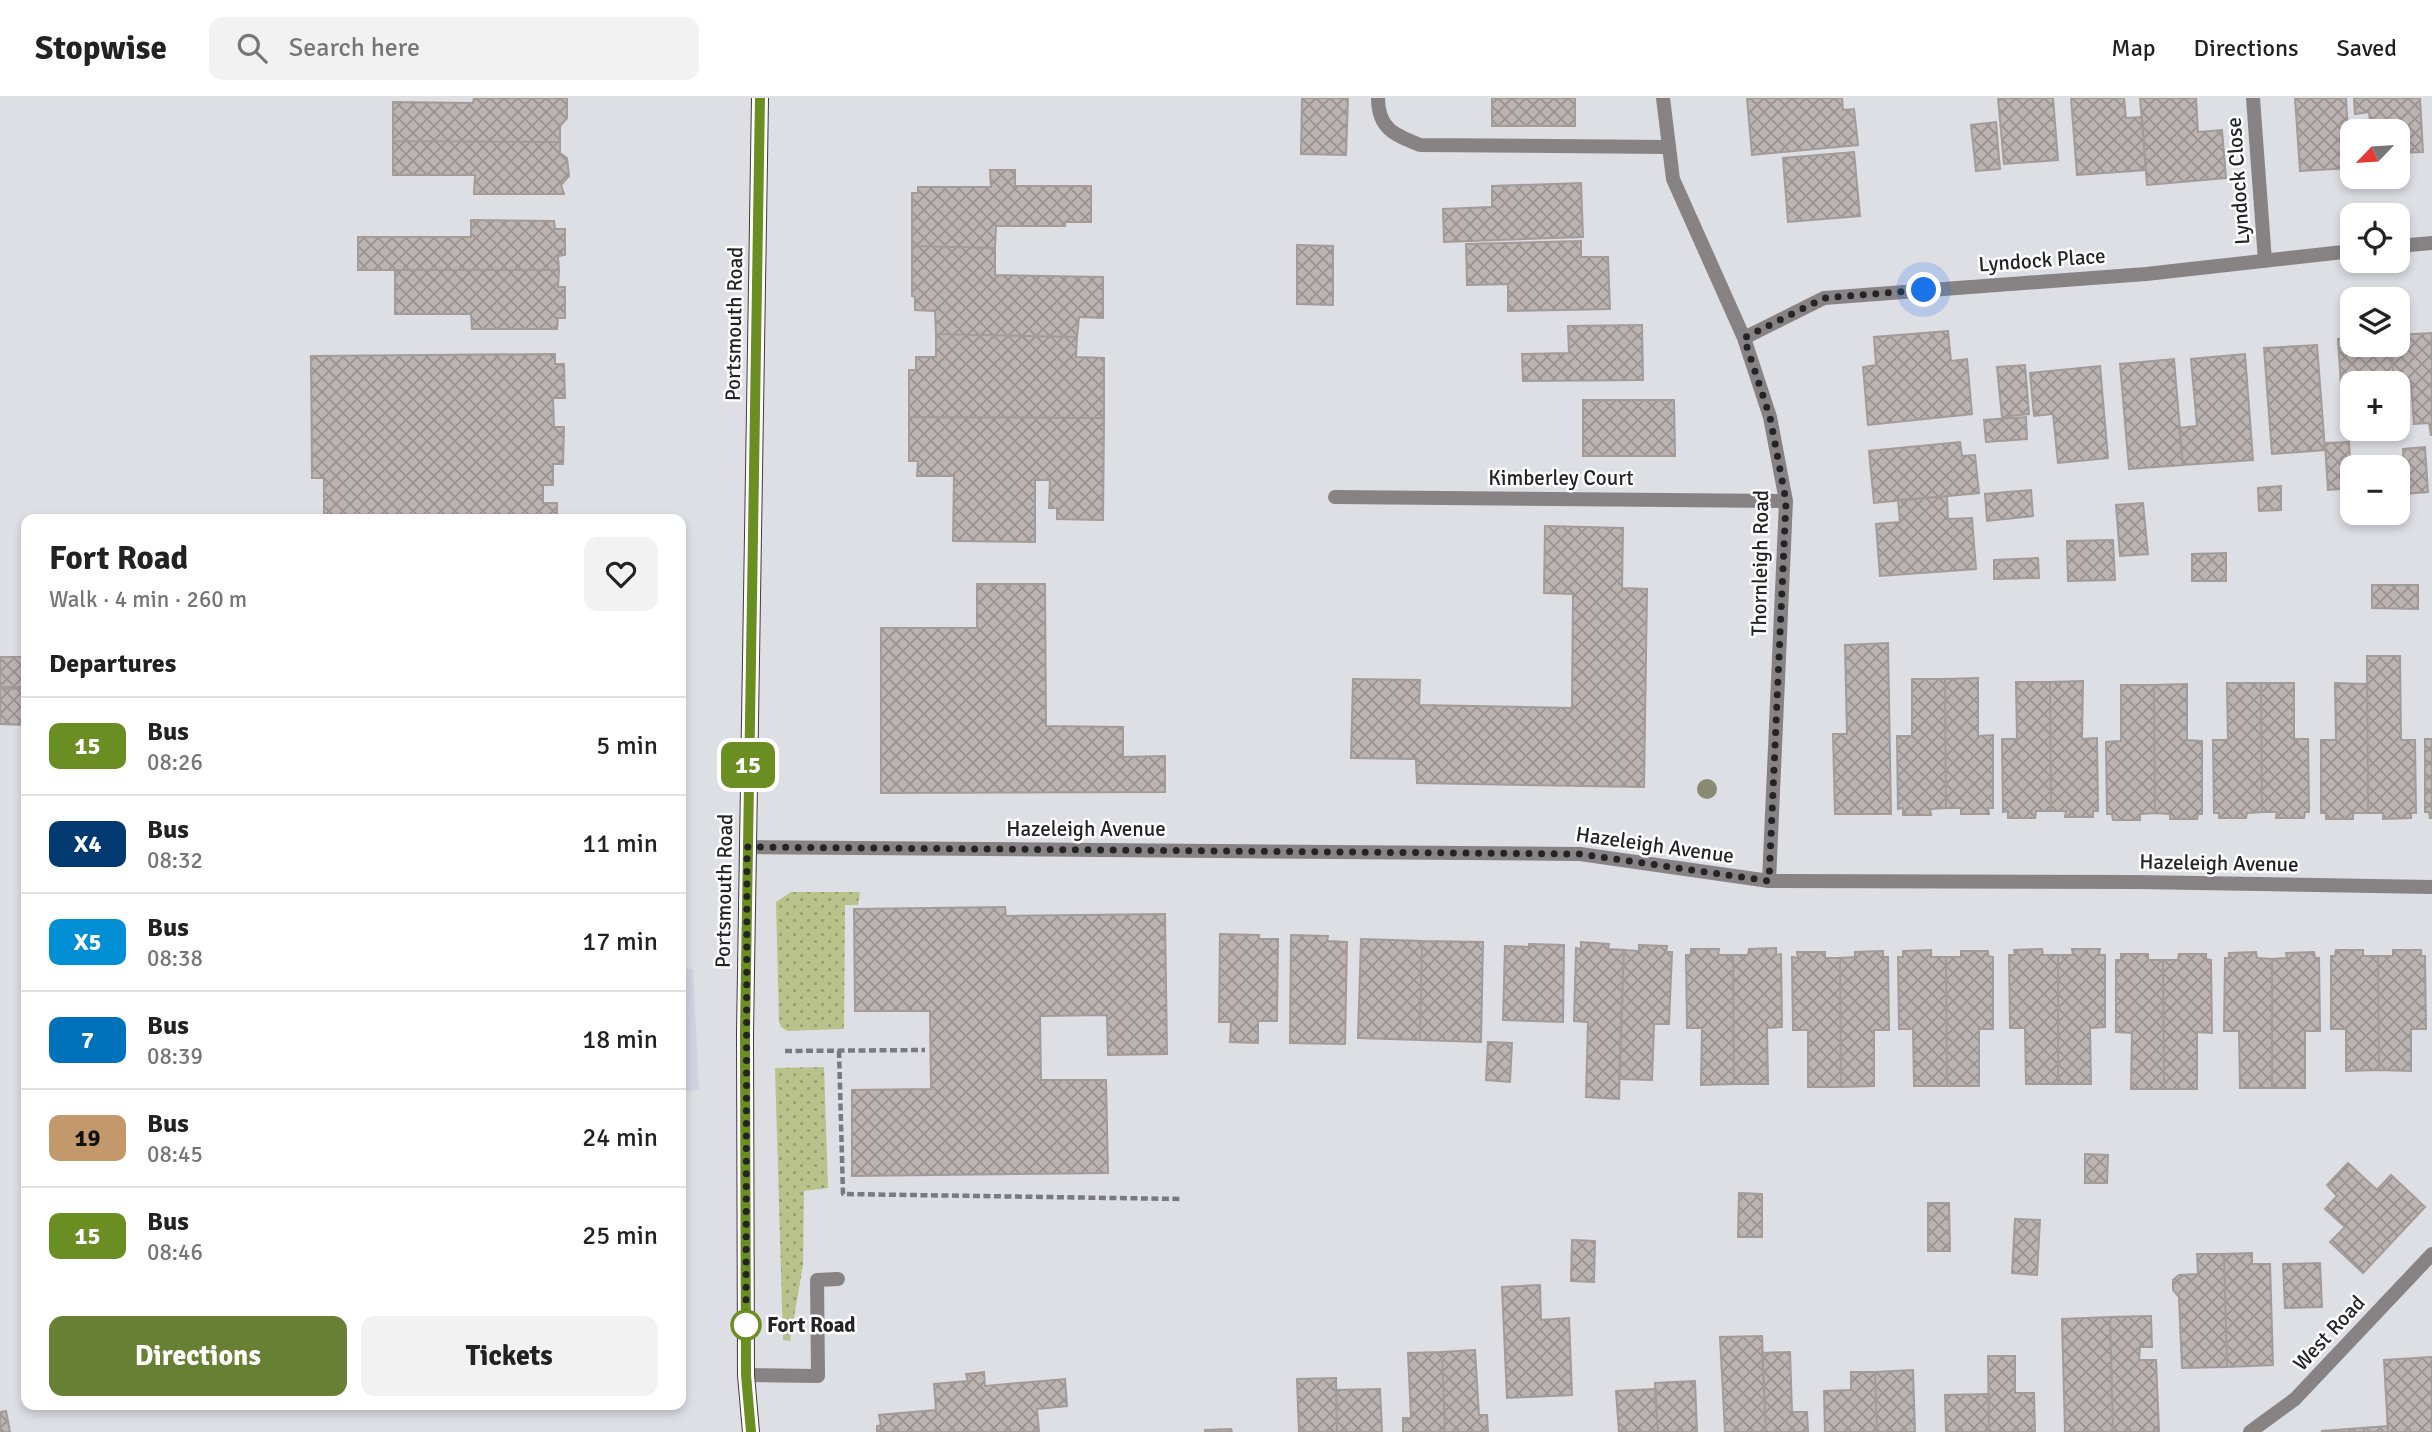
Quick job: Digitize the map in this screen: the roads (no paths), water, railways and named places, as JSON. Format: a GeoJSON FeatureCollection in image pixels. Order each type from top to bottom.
{"type":"FeatureCollection","features":[{"type":"Feature","properties":{"kind":"main road","name":"Portsmouth Road"},"geometry":{"type":"LineString","coordinates":[[751,1432],[746,1375],[747,847],[760,98]]}},
{"type":"Feature","properties":{"kind":"street"},"geometry":{"type":"LineString","coordinates":[[1378,98],[1378,110],[1391,133],[1420,145],[1668,147]]}},
{"type":"Feature","properties":{"kind":"street","name":"Thornleigh Road"},"geometry":{"type":"LineString","coordinates":[[1662,98],[1673,179],[1744,338],[1770,417],[1786,501],[1769,881]]}},
{"type":"Feature","properties":{"kind":"street","name":"Lyndock Close"},"geometry":{"type":"LineString","coordinates":[[2253,98],[2265,261]]}},
{"type":"Feature","properties":{"kind":"street"},"geometry":{"type":"LineString","coordinates":[[2410,245],[2432,243]]}},
{"type":"Feature","properties":{"kind":"street","name":"Lyndock Place"},"geometry":{"type":"LineString","coordinates":[[1744,338],[1824,298],[2146,274],[2340,252]]}},
{"type":"Feature","properties":{"kind":"street","name":"Kimberley Court"},"geometry":{"type":"LineString","coordinates":[[1335,497],[1786,501]]}},
{"type":"Feature","properties":{"kind":"street","name":"Hazeleigh Avenue"},"geometry":{"type":"LineString","coordinates":[[747,847],[1580,854],[1769,881],[2137,882],[2432,887]]}},
{"type":"Feature","properties":{"kind":"street","name":"West Road"},"geometry":{"type":"LineString","coordinates":[[2249,1432],[2295,1399],[2432,1254]]}},
{"type":"Feature","properties":{"kind":"street"},"geometry":{"type":"LineString","coordinates":[[746,1375],[818,1376],[817,1280],[838,1279]]}},
{"type":"Feature","properties":{"kind":"place","name":"Fort Road"},"geometry":{"type":"Point","coordinates":[746,1325]}}]}
